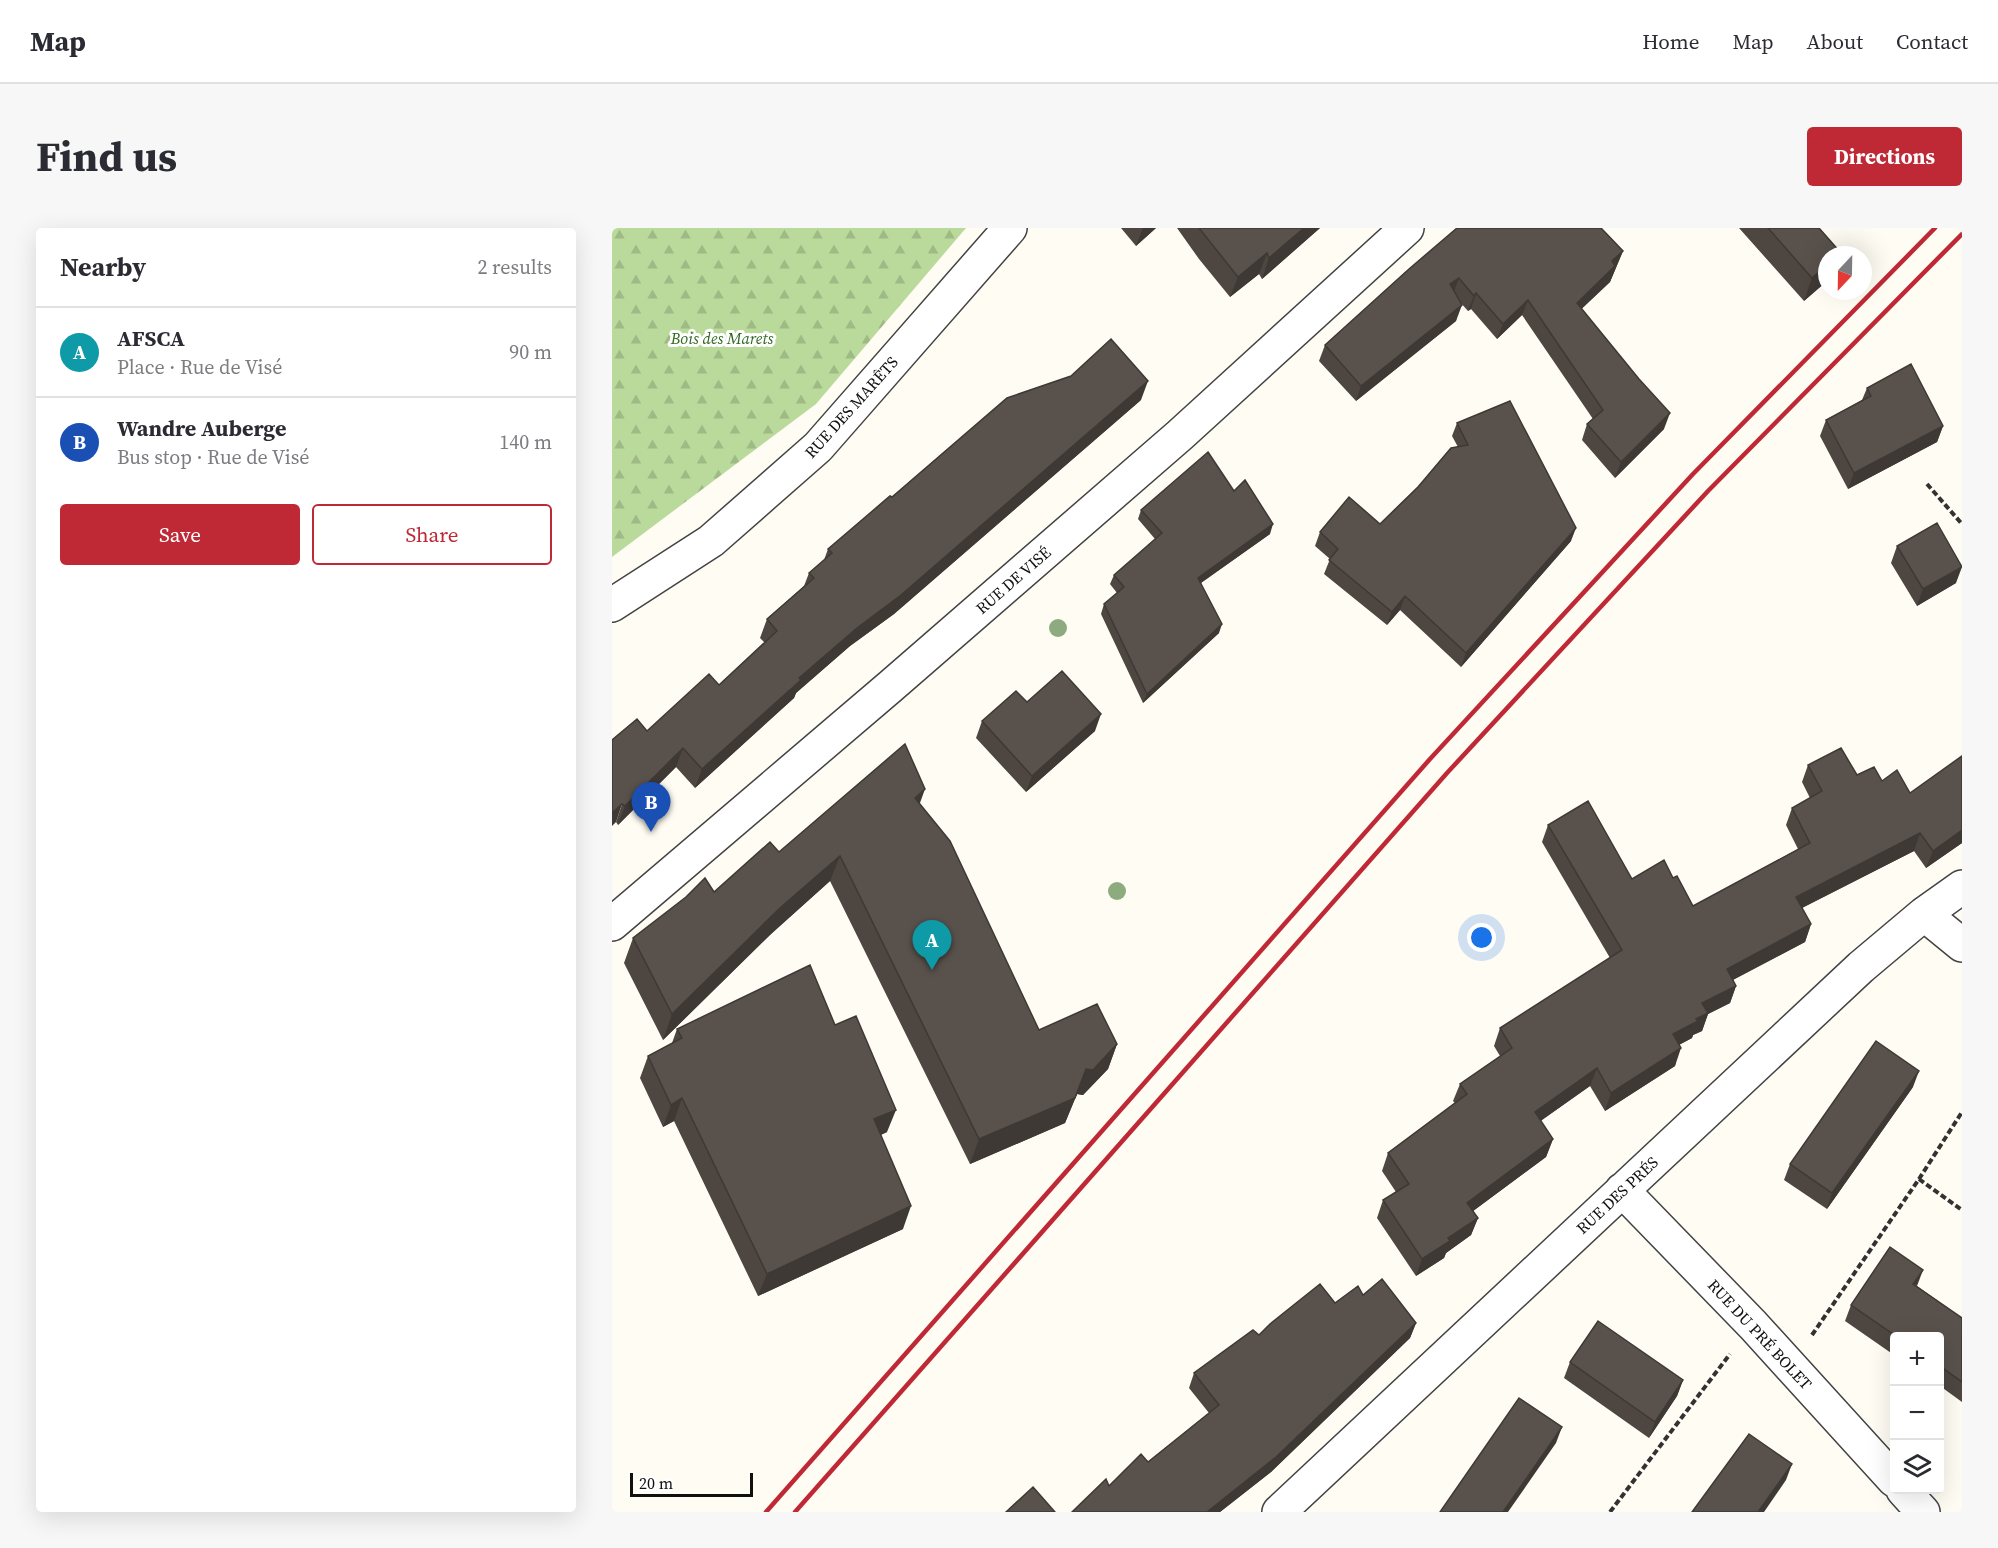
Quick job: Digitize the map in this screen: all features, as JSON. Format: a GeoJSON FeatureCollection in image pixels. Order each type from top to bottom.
{"type":"FeatureCollection","features":[{"type":"Feature","properties":{"kind":"street","name":"RUE DES MARÊTS"},"geometry":{"type":"LineString","coordinates":[[612,605],[711,541],[818,447],[1010,228]]}},
{"type":"Feature","properties":{"kind":"street","name":"RUE DE VISÉ"},"geometry":{"type":"LineString","coordinates":[[612,924],[1171,443],[1407,228]]}},
{"type":"Feature","properties":{"kind":"street","name":"RUE DES PRÉS"},"geometry":{"type":"LineString","coordinates":[[1279,1512],[1860,967],[1924,914],[1962,887]]}},
{"type":"Feature","properties":{"kind":"street"},"geometry":{"type":"LineString","coordinates":[[1924,914],[1962,945]]}},
{"type":"Feature","properties":{"kind":"street","name":"RUE DU PRÉ BOLET"},"geometry":{"type":"LineString","coordinates":[[1622,1190],[1753,1325],[1909,1499]]}},
{"type":"Feature","properties":{"kind":"path"},"geometry":{"type":"LineString","coordinates":[[1927,484],[1962,524]]}},
{"type":"Feature","properties":{"kind":"path"},"geometry":{"type":"LineString","coordinates":[[1791,1366],[1962,1112]]}},
{"type":"Feature","properties":{"kind":"path"},"geometry":{"type":"LineString","coordinates":[[1919,1179],[1962,1210]]}},
{"type":"Feature","properties":{"kind":"path"},"geometry":{"type":"LineString","coordinates":[[1610,1512],[1753,1325]]}},
{"type":"Feature","properties":{"kind":"green space","name":"Bois des Marets"},"geometry":{"type":"Polygon","coordinates":[[[612,228],[966,228],[816,404],[612,557],[612,228]]]}},
{"type":"Feature","properties":{"kind":"building"},"geometry":{"type":"Polygon","coordinates":[[[1199,228],[1304,228],[1269,258],[1267,253],[1238,277],[1199,228]]]}},
{"type":"Feature","properties":{"kind":"building"},"geometry":{"type":"Polygon","coordinates":[[[1457,228],[1601,228],[1623,251],[1612,261],[1615,266],[1577,303],[1670,413],[1621,462],[1587,424],[1603,410],[1528,300],[1503,324],[1476,293],[1474,296],[1459,278],[1450,284],[1462,305],[1361,386],[1325,345],[1457,228]]]}},
{"type":"Feature","properties":{"kind":"building"},"geometry":{"type":"Polygon","coordinates":[[[1768,228],[1819,228],[1835,246],[1818,246],[1818,273],[1812,278],[1768,228]]]}},
{"type":"Feature","properties":{"kind":"building"},"geometry":{"type":"Polygon","coordinates":[[[1111,339],[1148,381],[901,595],[857,628],[799,678],[801,680],[702,769],[683,748],[625,806],[622,804],[612,813],[612,740],[637,719],[647,731],[709,674],[719,685],[777,631],[767,619],[814,578],[809,573],[832,553],[828,549],[1007,398],[1071,376],[1111,339]]]}},
{"type":"Feature","properties":{"kind":"building"},"geometry":{"type":"Polygon","coordinates":[[[1911,364],[1943,426],[1854,473],[1826,420],[1871,396],[1867,388],[1911,364]]]}},
{"type":"Feature","properties":{"kind":"building"},"geometry":{"type":"Polygon","coordinates":[[[1510,401],[1576,528],[1466,653],[1405,596],[1392,612],[1329,560],[1338,549],[1320,532],[1349,497],[1380,524],[1418,487],[1451,448],[1468,445],[1457,423],[1510,401]]]}},
{"type":"Feature","properties":{"kind":"building"},"geometry":{"type":"Polygon","coordinates":[[[1208,452],[1234,491],[1245,480],[1273,524],[1198,578],[1222,624],[1147,694],[1104,604],[1124,587],[1114,575],[1162,533],[1141,510],[1208,452]]]}},
{"type":"Feature","properties":{"kind":"building"},"geometry":{"type":"Polygon","coordinates":[[[1937,523],[1962,567],[1923,589],[1897,546],[1937,523]]]}},
{"type":"Feature","properties":{"kind":"building"},"geometry":{"type":"Polygon","coordinates":[[[1062,671],[1101,714],[1032,776],[982,721],[1016,691],[1027,702],[1062,671]]]}},
{"type":"Feature","properties":{"kind":"building"},"geometry":{"type":"Polygon","coordinates":[[[905,744],[925,789],[915,798],[950,841],[1039,1030],[1097,1004],[1117,1044],[1093,1070],[1086,1069],[1075,1098],[979,1139],[840,856],[780,908],[672,1014],[633,938],[686,897],[705,878],[714,892],[770,842],[779,852],[905,744]]]}},
{"type":"Feature","properties":{"kind":"building"},"geometry":{"type":"Polygon","coordinates":[[[1841,748],[1857,775],[1874,767],[1882,781],[1897,770],[1910,793],[1962,756],[1962,830],[1933,851],[1920,833],[1796,897],[1811,924],[1727,969],[1736,986],[1702,1003],[1708,1013],[1673,1034],[1681,1048],[1611,1093],[1597,1068],[1535,1112],[1553,1139],[1467,1203],[1478,1218],[1448,1238],[1450,1241],[1422,1259],[1383,1200],[1409,1184],[1388,1153],[1467,1094],[1460,1084],[1512,1048],[1500,1028],[1622,950],[1548,825],[1588,801],[1632,879],[1664,860],[1673,878],[1677,876],[1693,906],[1810,843],[1792,808],[1822,791],[1808,765],[1841,748]]]}},
{"type":"Feature","properties":{"kind":"building"},"geometry":{"type":"Polygon","coordinates":[[[810,965],[835,1025],[856,1016],[896,1110],[874,1119],[911,1206],[767,1274],[682,1098],[671,1105],[648,1056],[682,1038],[677,1029],[810,965]]]}},
{"type":"Feature","properties":{"kind":"building"},"geometry":{"type":"Polygon","coordinates":[[[1876,1041],[1919,1071],[1832,1193],[1790,1164],[1876,1041]]]}},
{"type":"Feature","properties":{"kind":"building"},"geometry":{"type":"Polygon","coordinates":[[[1890,1247],[1923,1270],[1913,1284],[1962,1318],[1962,1382],[1944,1369],[1944,1332],[1890,1332],[1851,1305],[1890,1247]]]}},
{"type":"Feature","properties":{"kind":"building"},"geometry":{"type":"Polygon","coordinates":[[[1382,1279],[1416,1323],[1276,1457],[1207,1512],[1072,1512],[1106,1479],[1109,1486],[1141,1454],[1148,1462],[1219,1405],[1194,1373],[1253,1330],[1259,1335],[1320,1284],[1335,1303],[1358,1286],[1363,1295],[1382,1279]]]}},
{"type":"Feature","properties":{"kind":"building"},"geometry":{"type":"Polygon","coordinates":[[[1598,1321],[1683,1380],[1655,1422],[1570,1362],[1598,1321]]]}},
{"type":"Feature","properties":{"kind":"building"},"geometry":{"type":"Polygon","coordinates":[[[1519,1398],[1562,1427],[1503,1512],[1440,1512],[1519,1398]]]}},
{"type":"Feature","properties":{"kind":"building"},"geometry":{"type":"Polygon","coordinates":[[[1749,1434],[1792,1464],[1758,1512],[1692,1512],[1749,1434]]]}},
{"type":"Feature","properties":{"kind":"building"},"geometry":{"type":"Polygon","coordinates":[[[1033,1487],[1055,1512],[1006,1512],[1033,1487]]]}},
{"type":"Feature","properties":{"kind":"railway"},"geometry":{"type":"LineString","coordinates":[[766,1512],[1430,759],[1693,474],[1935,228]]}},
{"type":"Feature","properties":{"kind":"railway"},"geometry":{"type":"LineString","coordinates":[[795,1512],[1447,773],[1708,491],[1962,234]]}},
{"type":"Feature","properties":{"kind":"place","name":"Wandre Auberge"},"geometry":{"type":"Point","coordinates":[651,832]}},
{"type":"Feature","properties":{"kind":"place","name":"AFSCA"},"geometry":{"type":"Point","coordinates":[932,970]}}]}
